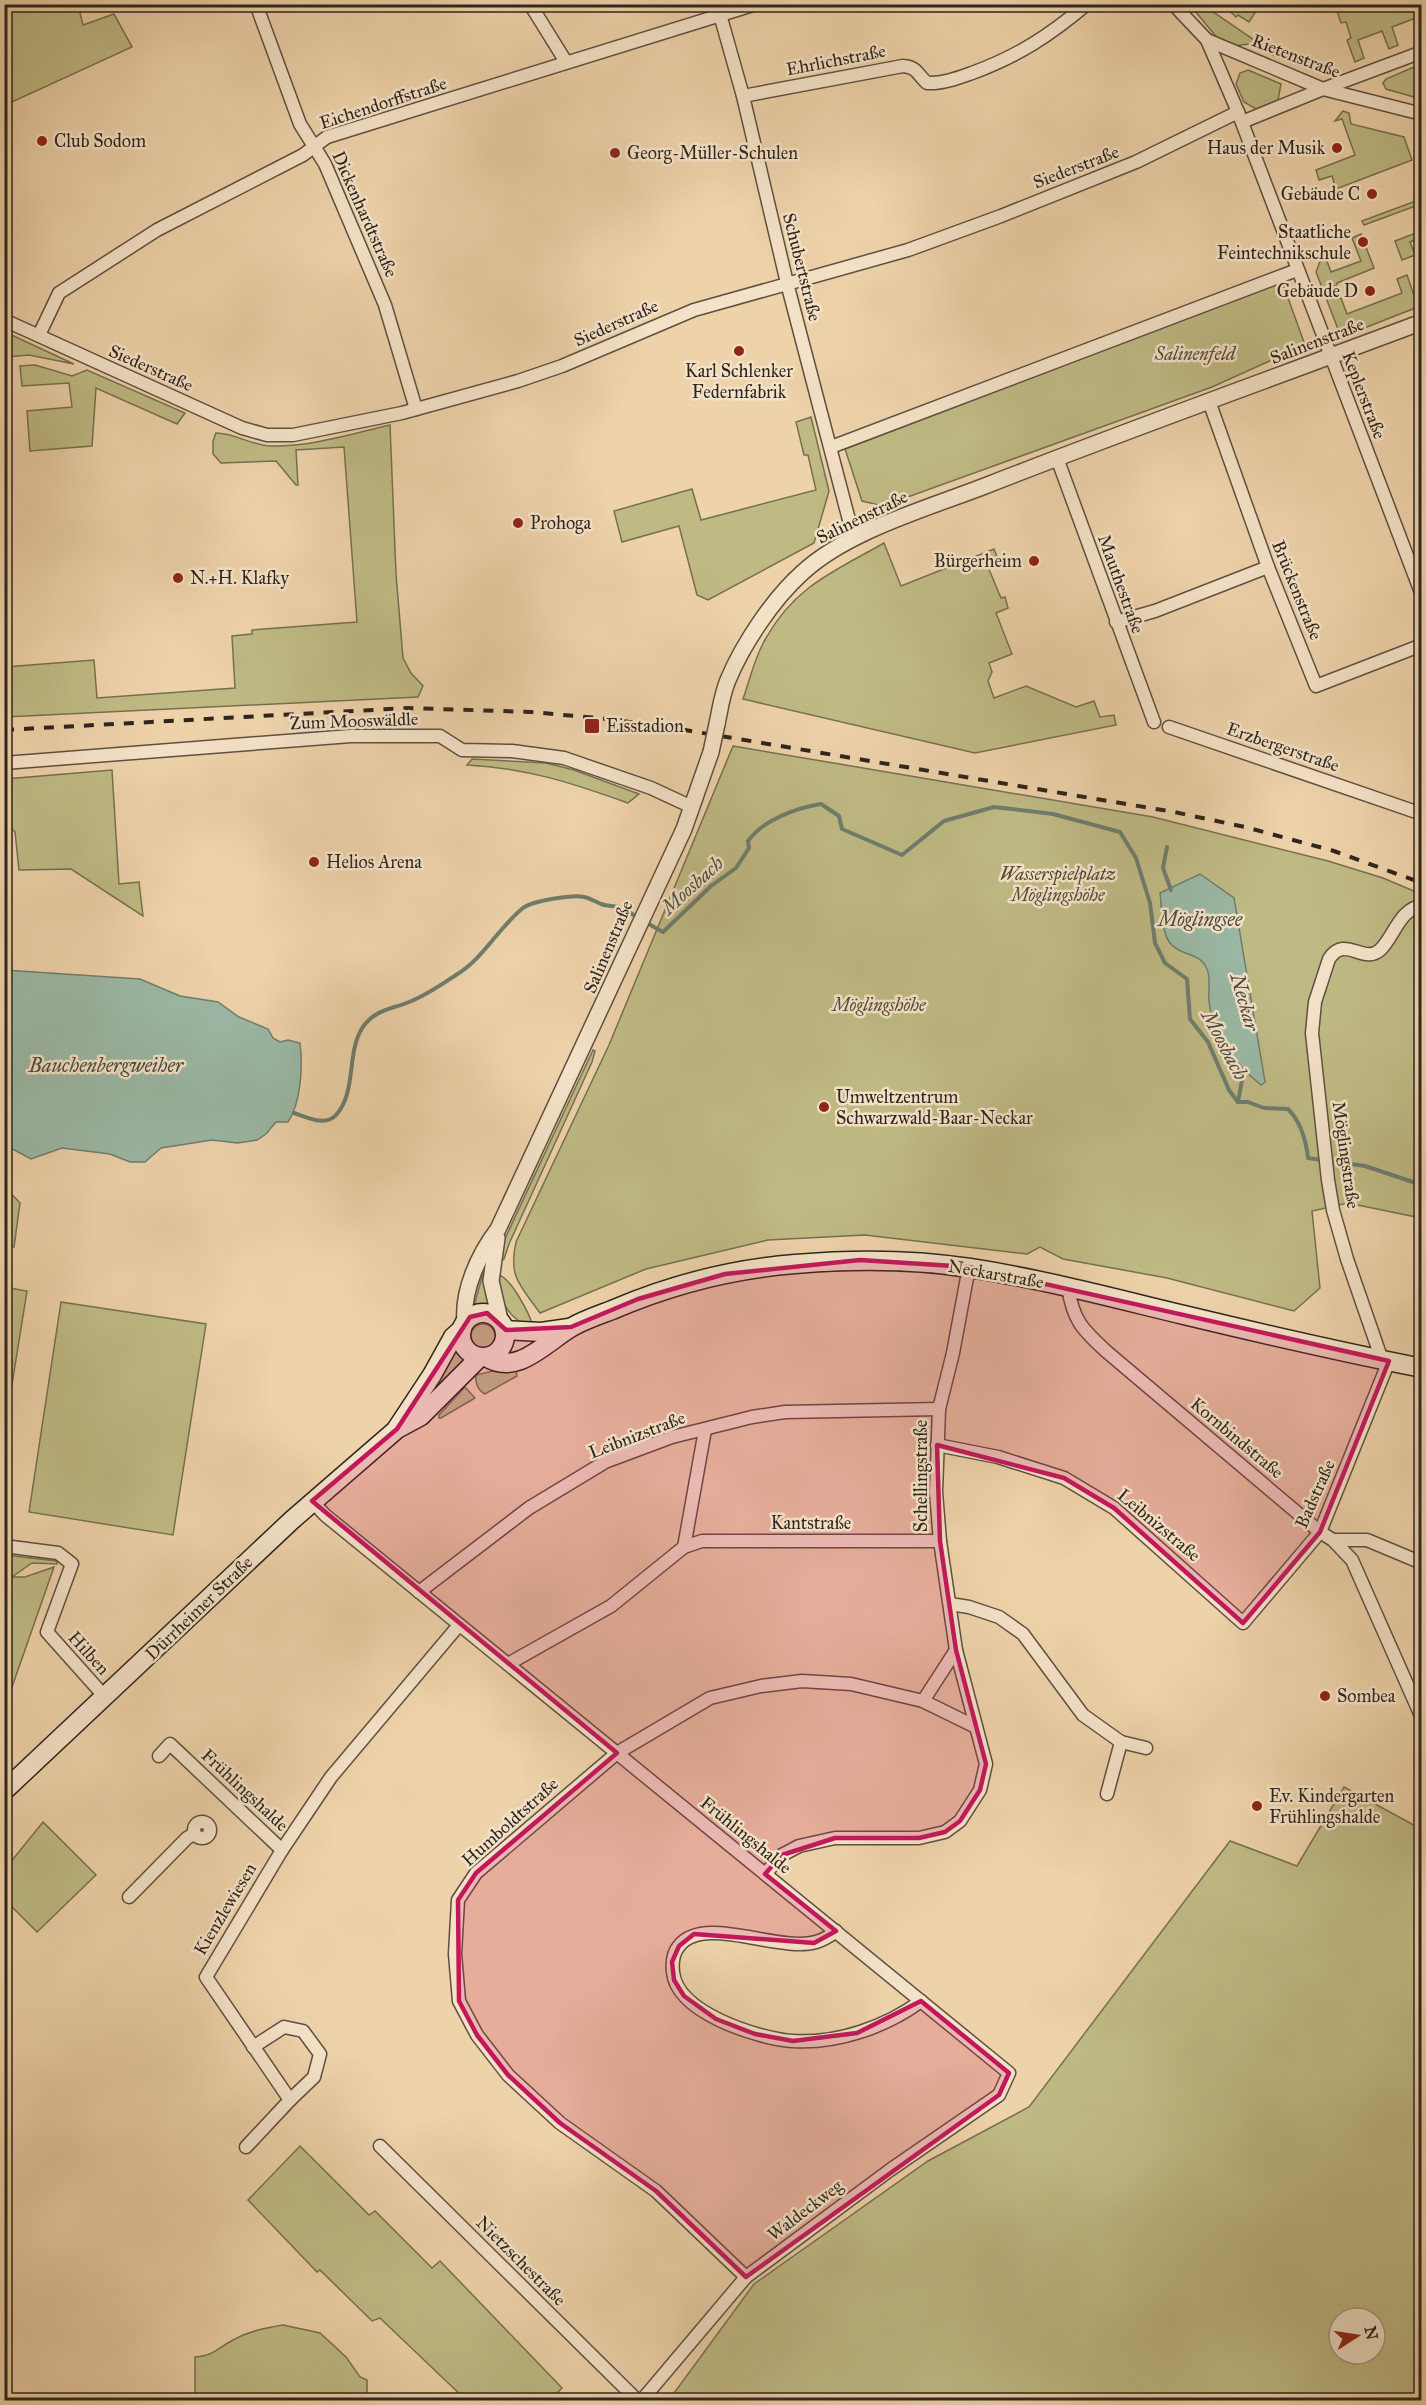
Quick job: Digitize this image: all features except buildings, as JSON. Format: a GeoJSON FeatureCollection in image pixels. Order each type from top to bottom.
{"type":"FeatureCollection","features":[{"type":"Feature","properties":{"kind":"main road","name":"Neckarstraße"},"geometry":{"type":"LineString","coordinates":[[502,1325],[541,1332],[571,1327],[638,1299],[725,1274],[762,1267],[860,1260],[969,1267],[1068,1287],[1422,1368]]}},
{"type":"Feature","properties":{"kind":"main road"},"geometry":{"type":"LineString","coordinates":[[483,1313],[494,1316],[502,1325],[504,1341],[495,1354],[483,1357],[470,1353],[464,1346],[461,1339],[464,1325],[474,1315],[483,1313]]}},
{"type":"Feature","properties":{"kind":"main road","name":"Dürrheimer Straße"},"geometry":{"type":"LineString","coordinates":[[396,1429],[432,1375],[453,1337],[464,1325]]}},
{"type":"Feature","properties":{"kind":"main road","name":"Neckarstraße"},"geometry":{"type":"LineString","coordinates":[[483,1357],[504,1364],[517,1360],[542,1350],[571,1327]]}},
{"type":"Feature","properties":{"kind":"main road","name":"Dürrheimer Straße"},"geometry":{"type":"LineString","coordinates":[[4,1791],[312,1501],[396,1429],[421,1416],[483,1357]]}},
{"type":"Feature","properties":{"kind":"street","name":"Dickenhardtstraße"},"geometry":{"type":"LineString","coordinates":[[256,4],[300,124],[325,164],[385,305],[416,409]]}},
{"type":"Feature","properties":{"kind":"street"},"geometry":{"type":"LineString","coordinates":[[530,4],[566,62]]}},
{"type":"Feature","properties":{"kind":"street","name":"Eichendorffstraße"},"geometry":{"type":"LineString","coordinates":[[39,335],[59,293],[157,230],[303,155],[327,137],[566,62],[719,10],[756,4]]}},
{"type":"Feature","properties":{"kind":"street","name":"Ehrlichstraße"},"geometry":{"type":"LineString","coordinates":[[743,96],[903,66],[918,71],[927,83],[951,80],[1007,60],[1032,47],[1087,4]]}},
{"type":"Feature","properties":{"kind":"street","name":"Rietenstraße"},"geometry":{"type":"LineString","coordinates":[[1173,4],[1207,40],[1323,88],[1422,114]]}},
{"type":"Feature","properties":{"kind":"street","name":"Schubertstraße"},"geometry":{"type":"LineString","coordinates":[[719,10],[743,96],[787,283],[854,539]]}},
{"type":"Feature","properties":{"kind":"street","name":"Keplerstraße"},"geometry":{"type":"LineString","coordinates":[[1207,40],[1240,117],[1422,595]]}},
{"type":"Feature","properties":{"kind":"street","name":"Siederstraße"},"geometry":{"type":"LineString","coordinates":[[4,320],[200,411],[242,428],[267,435],[293,435],[416,409],[518,381],[562,366],[694,310],[908,250],[1136,162],[1240,117],[1422,52]]}},
{"type":"Feature","properties":{"kind":"street"},"geometry":{"type":"LineString","coordinates":[[831,447],[1297,270]]}},
{"type":"Feature","properties":{"kind":"street","name":"Salinenstraße"},"geometry":{"type":"LineString","coordinates":[[464,1325],[464,1309],[469,1285],[478,1263],[498,1229],[603,1007],[692,807],[711,752],[728,680],[759,623],[778,597],[803,572],[831,551],[889,523],[1056,458],[1422,322]]}},
{"type":"Feature","properties":{"kind":"street","name":"Brückenstraße"},"geometry":{"type":"LineString","coordinates":[[1209,401],[1268,567],[1316,686],[1422,645]]}},
{"type":"Feature","properties":{"kind":"street","name":"Mauthestraße"},"geometry":{"type":"LineString","coordinates":[[1056,458],[1154,722]]}},
{"type":"Feature","properties":{"kind":"street"},"geometry":{"type":"LineString","coordinates":[[1116,622],[1155,610],[1268,567]]}},
{"type":"Feature","properties":{"kind":"street","name":"Erzbergerstraße"},"geometry":{"type":"LineString","coordinates":[[1169,727],[1422,814]]}},
{"type":"Feature","properties":{"kind":"street","name":"Zum Mooswäldle"},"geometry":{"type":"LineString","coordinates":[[4,763],[351,736],[440,736],[462,750],[512,751],[564,758],[651,788],[692,807]]}},
{"type":"Feature","properties":{"kind":"street","name":"Möglingstraße"},"geometry":{"type":"LineString","coordinates":[[1386,1361],[1345,1250],[1333,1210],[1312,1033],[1318,992],[1334,952],[1342,948],[1366,954],[1380,950],[1406,914],[1417,906],[1422,906]]}},
{"type":"Feature","properties":{"kind":"street","name":"Salinenstraße"},"geometry":{"type":"LineString","coordinates":[[498,1229],[491,1281],[502,1325]]}},
{"type":"Feature","properties":{"kind":"street","name":"Schellingstraße"},"geometry":{"type":"LineString","coordinates":[[765,1874],[782,1854],[799,1846],[835,1838],[919,1839],[945,1832],[960,1821],[980,1790],[986,1764],[956,1650],[940,1541],[936,1492],[939,1409],[953,1353],[969,1267]]}},
{"type":"Feature","properties":{"kind":"street","name":"Kornbindstraße"},"geometry":{"type":"LineString","coordinates":[[1068,1287],[1071,1309],[1080,1326],[1107,1352],[1320,1532],[1333,1540],[1352,1560],[1422,1718]]}},
{"type":"Feature","properties":{"kind":"street","name":"Badstraße"},"geometry":{"type":"LineString","coordinates":[[1243,1623],[1320,1532],[1386,1361]]}},
{"type":"Feature","properties":{"kind":"street","name":"Leibnizstraße"},"geometry":{"type":"LineString","coordinates":[[419,1592],[529,1508],[605,1462],[672,1437],[752,1417],[785,1412],[939,1409]]}},
{"type":"Feature","properties":{"kind":"street"},"geometry":{"type":"LineString","coordinates":[[684,1547],[705,1430]]}},
{"type":"Feature","properties":{"kind":"street","name":"Leibnizstraße"},"geometry":{"type":"LineString","coordinates":[[937,1445],[998,1457],[1064,1478],[1114,1508],[1243,1623]]}},
{"type":"Feature","properties":{"kind":"street","name":"Frühlingshalde"},"geometry":{"type":"LineString","coordinates":[[312,1501],[325,1515],[1009,2073]]}},
{"type":"Feature","properties":{"kind":"street"},"geometry":{"type":"LineString","coordinates":[[1333,1540],[1367,1540],[1422,1563]]}},
{"type":"Feature","properties":{"kind":"street","name":"Kantstraße"},"geometry":{"type":"LineString","coordinates":[[508,1664],[611,1606],[684,1547],[702,1541],[940,1541]]}},
{"type":"Feature","properties":{"kind":"street","name":"Hilben"},"geometry":{"type":"LineString","coordinates":[[4,1546],[58,1553],[72,1564],[47,1632],[105,1697]]}},
{"type":"Feature","properties":{"kind":"street"},"geometry":{"type":"LineString","coordinates":[[950,1604],[969,1607],[999,1617],[1023,1634],[1083,1715],[1121,1742],[1146,1748]]}},
{"type":"Feature","properties":{"kind":"street","name":"Frühlingshalde"},"geometry":{"type":"LineString","coordinates":[[159,1756],[170,1744],[282,1850],[331,1777],[459,1624]]}},
{"type":"Feature","properties":{"kind":"street"},"geometry":{"type":"LineString","coordinates":[[956,1650],[923,1701],[976,1727]]}},
{"type":"Feature","properties":{"kind":"street","name":"Humboldtstraße"},"geometry":{"type":"LineString","coordinates":[[746,2277],[656,2191],[560,2123],[508,2075],[477,2035],[459,2001],[455,1954],[458,1900],[476,1873],[616,1753],[710,1698],[761,1686],[802,1681],[851,1684],[923,1701]]}},
{"type":"Feature","properties":{"kind":"street"},"geometry":{"type":"LineString","coordinates":[[1107,1794],[1121,1742]]}},
{"type":"Feature","properties":{"kind":"street"},"geometry":{"type":"LineString","coordinates":[[129,1898],[194,1833]]}},
{"type":"Feature","properties":{"kind":"street","name":"Kienzlewiesen"},"geometry":{"type":"LineString","coordinates":[[282,1850],[206,1977],[290,2100]]}},
{"type":"Feature","properties":{"kind":"street"},"geometry":{"type":"LineString","coordinates":[[836,1931],[814,1943],[778,1943],[716,1933],[694,1934],[679,1946],[672,1962],[674,1980],[684,1996],[716,2019],[755,2034],[793,2041],[832,2038],[857,2033],[904,2013],[921,2001]]}},
{"type":"Feature","properties":{"kind":"street"},"geometry":{"type":"LineString","coordinates":[[246,2147],[314,2078],[320,2054],[303,2031],[285,2027],[254,2047]]}},
{"type":"Feature","properties":{"kind":"street","name":"Waldeckweg"},"geometry":{"type":"LineString","coordinates":[[642,2400],[746,2277],[890,2170],[999,2095],[1009,2073]]}},
{"type":"Feature","properties":{"kind":"street","name":"Nietzschestraße"},"geometry":{"type":"LineString","coordinates":[[380,2146],[637,2400]]}},
{"type":"Feature","properties":{"kind":"highlighted area"},"geometry":{"type":"Polygon","coordinates":[[[860,1260],[969,1267],[1389,1361],[1320,1532],[1243,1623],[1114,1508],[1064,1478],[937,1445],[940,1541],[956,1650],[986,1764],[980,1790],[960,1821],[945,1832],[919,1838],[835,1838],[782,1855],[765,1874],[836,1931],[814,1943],[694,1934],[679,1946],[672,1962],[674,1980],[684,1996],[716,2019],[755,2034],[793,2041],[857,2033],[921,2001],[1009,2073],[999,2095],[746,2277],[656,2191],[560,2123],[508,2075],[477,2035],[459,2001],[458,1900],[476,1873],[617,1753],[312,1501],[397,1429],[470,1317],[487,1313],[506,1330],[571,1327],[638,1299],[725,1274],[860,1260]]]}},
{"type":"Feature","properties":{"kind":"green space"},"geometry":{"type":"Polygon","coordinates":[[[4,5],[78,5],[83,25],[114,14],[132,47],[12,102],[5,83],[4,5]]]}},
{"type":"Feature","properties":{"kind":"green space"},"geometry":{"type":"Polygon","coordinates":[[[1190,5],[1203,5],[1276,55],[1249,44],[1234,46],[1219,40],[1190,5]]]}},
{"type":"Feature","properties":{"kind":"green space"},"geometry":{"type":"Polygon","coordinates":[[[1223,5],[1260,5],[1249,22],[1238,15],[1236,17],[1223,5]]]}},
{"type":"Feature","properties":{"kind":"green space"},"geometry":{"type":"Polygon","coordinates":[[[1335,5],[1417,5],[1421,16],[1392,27],[1398,45],[1389,49],[1382,31],[1358,40],[1364,58],[1355,62],[1347,40],[1351,38],[1346,22],[1341,23],[1335,5]]]}},
{"type":"Feature","properties":{"kind":"green space"},"geometry":{"type":"Polygon","coordinates":[[[1421,64],[1421,99],[1386,89],[1383,83],[1386,79],[1421,64]]]}},
{"type":"Feature","properties":{"kind":"green space"},"geometry":{"type":"Polygon","coordinates":[[[1248,70],[1281,84],[1278,100],[1256,109],[1244,102],[1236,84],[1240,73],[1248,70]]]}},
{"type":"Feature","properties":{"kind":"green space"},"geometry":{"type":"Polygon","coordinates":[[[1343,111],[1349,113],[1351,124],[1404,137],[1412,160],[1336,189],[1332,176],[1319,180],[1316,170],[1355,155],[1342,119],[1335,121],[1343,111]]]}},
{"type":"Feature","properties":{"kind":"green space"},"geometry":{"type":"Polygon","coordinates":[[[1421,199],[1421,204],[1364,225],[1362,221],[1421,199]]]}},
{"type":"Feature","properties":{"kind":"green space"},"geometry":{"type":"Polygon","coordinates":[[[1421,231],[1421,237],[1410,242],[1415,255],[1402,260],[1395,241],[1421,231]]]}},
{"type":"Feature","properties":{"kind":"green space"},"geometry":{"type":"Polygon","coordinates":[[[1361,234],[1374,268],[1332,287],[1336,299],[1341,298],[1347,314],[1402,293],[1397,279],[1407,275],[1418,307],[1354,332],[1344,333],[1338,329],[1316,272],[1321,259],[1320,255],[1324,253],[1331,272],[1361,261],[1352,238],[1361,234]]]}},
{"type":"Feature","properties":{"kind":"green space","name":"Salinenfeld"},"geometry":{"type":"Polygon","coordinates":[[[1274,285],[1284,287],[1305,345],[1212,387],[883,506],[862,501],[845,449],[1274,285]]]}},
{"type":"Feature","properties":{"kind":"green space"},"geometry":{"type":"Polygon","coordinates":[[[5,332],[74,364],[29,355],[7,357],[5,332]]]}},
{"type":"Feature","properties":{"kind":"green space"},"geometry":{"type":"Polygon","coordinates":[[[35,365],[72,376],[87,370],[185,413],[177,424],[96,388],[92,446],[30,451],[27,411],[72,407],[69,383],[22,386],[20,366],[35,365]]]}},
{"type":"Feature","properties":{"kind":"green space"},"geometry":{"type":"Polygon","coordinates":[[[811,417],[829,491],[814,543],[708,600],[697,595],[679,526],[622,542],[614,511],[692,489],[701,520],[816,490],[808,455],[804,455],[796,422],[811,417]]]}},
{"type":"Feature","properties":{"kind":"green space"},"geometry":{"type":"Polygon","coordinates":[[[390,425],[396,574],[403,658],[411,673],[423,686],[418,697],[5,717],[5,667],[94,660],[97,698],[235,688],[232,636],[252,634],[252,630],[357,622],[344,447],[296,450],[298,485],[296,485],[276,461],[221,463],[213,454],[213,441],[216,433],[256,444],[285,446],[330,439],[390,425]]]}},
{"type":"Feature","properties":{"kind":"green space"},"geometry":{"type":"Polygon","coordinates":[[[884,543],[901,586],[994,549],[999,562],[988,567],[1001,598],[1005,597],[1008,608],[996,613],[1012,654],[989,663],[992,672],[988,681],[994,698],[1026,686],[1076,707],[1094,701],[1100,717],[1114,715],[1116,725],[975,753],[743,699],[762,645],[777,620],[790,605],[803,592],[833,572],[884,543]]]}},
{"type":"Feature","properties":{"kind":"green space","name":"Möglingshöhe"},"geometry":{"type":"Polygon","coordinates":[[[733,746],[1153,817],[1328,861],[1383,878],[1421,894],[1421,1218],[1348,1203],[1312,1211],[1320,1288],[1294,1311],[1167,1278],[1063,1259],[1040,1247],[1027,1254],[865,1235],[768,1240],[646,1269],[540,1313],[522,1288],[515,1273],[516,1242],[609,1045],[733,746]]]}},
{"type":"Feature","properties":{"kind":"green space"},"geometry":{"type":"Polygon","coordinates":[[[472,759],[546,763],[574,770],[639,794],[628,803],[530,773],[467,765],[472,759]]]}},
{"type":"Feature","properties":{"kind":"green space"},"geometry":{"type":"Polygon","coordinates":[[[112,770],[119,884],[139,882],[143,916],[71,869],[19,870],[15,832],[5,822],[5,779],[112,770]]]}},
{"type":"Feature","properties":{"kind":"green space"},"geometry":{"type":"Polygon","coordinates":[[[593,1050],[595,1051],[592,1062],[504,1259],[497,1265],[502,1245],[593,1050]]]}},
{"type":"Feature","properties":{"kind":"green space"},"geometry":{"type":"Polygon","coordinates":[[[4,1186],[20,1203],[14,1247],[5,1244],[4,1186]]]}},
{"type":"Feature","properties":{"kind":"green space"},"geometry":{"type":"Polygon","coordinates":[[[483,1273],[488,1275],[493,1309],[473,1310],[483,1273]]]}},
{"type":"Feature","properties":{"kind":"green space"},"geometry":{"type":"Polygon","coordinates":[[[496,1274],[508,1281],[514,1289],[534,1329],[517,1320],[506,1308],[496,1274]]]}},
{"type":"Feature","properties":{"kind":"green space"},"geometry":{"type":"Polygon","coordinates":[[[4,1287],[27,1291],[5,1428],[4,1287]]]}},
{"type":"Feature","properties":{"kind":"green space"},"geometry":{"type":"Polygon","coordinates":[[[61,1302],[206,1324],[173,1535],[29,1512],[61,1302]]]}},
{"type":"Feature","properties":{"kind":"green space"},"geometry":{"type":"Polygon","coordinates":[[[483,1324],[492,1327],[495,1336],[492,1345],[483,1348],[474,1345],[471,1336],[474,1327],[483,1324]]]}},
{"type":"Feature","properties":{"kind":"green space"},"geometry":{"type":"Polygon","coordinates":[[[457,1347],[467,1360],[417,1410],[457,1347]]]}},
{"type":"Feature","properties":{"kind":"green space"},"geometry":{"type":"Polygon","coordinates":[[[510,1367],[516,1371],[517,1376],[485,1394],[479,1389],[476,1375],[510,1367]]]}},
{"type":"Feature","properties":{"kind":"green space"},"geometry":{"type":"Polygon","coordinates":[[[465,1387],[475,1398],[439,1418],[439,1415],[465,1387]]]}},
{"type":"Feature","properties":{"kind":"green space"},"geometry":{"type":"Polygon","coordinates":[[[5,1555],[57,1561],[57,1564],[32,1563],[12,1577],[25,1577],[54,1567],[5,1707],[5,1555]]]}},
{"type":"Feature","properties":{"kind":"green space"},"geometry":{"type":"Polygon","coordinates":[[[1344,1787],[1421,1829],[1421,2400],[669,2400],[754,2284],[928,2161],[1029,2107],[1230,1841],[1297,1866],[1344,1787]]]}},
{"type":"Feature","properties":{"kind":"green space"},"geometry":{"type":"Polygon","coordinates":[[[43,1822],[96,1875],[37,1932],[5,1900],[5,1869],[43,1822]]]}},
{"type":"Feature","properties":{"kind":"green space"},"geometry":{"type":"Polygon","coordinates":[[[300,2146],[369,2215],[375,2211],[432,2268],[440,2261],[562,2388],[550,2400],[466,2400],[380,2318],[372,2321],[320,2270],[317,2272],[248,2200],[300,2146]]]}},
{"type":"Feature","properties":{"kind":"green space"},"geometry":{"type":"Polygon","coordinates":[[[283,2325],[320,2333],[346,2357],[360,2377],[367,2380],[367,2400],[195,2400],[195,2357],[211,2353],[245,2334],[283,2325]]]}},
{"type":"Feature","properties":{"kind":"water","name":"Möglingsee"},"geometry":{"type":"Polygon","coordinates":[[[1200,874],[1234,898],[1265,1082],[1261,1085],[1242,1068],[1220,1037],[1211,1014],[1209,976],[1204,963],[1174,947],[1165,932],[1160,893],[1200,874]]]}},
{"type":"Feature","properties":{"kind":"water","name":"Bauchenbergweiher"},"geometry":{"type":"Polygon","coordinates":[[[4,970],[140,979],[180,996],[218,1002],[239,1017],[268,1029],[273,1038],[280,1042],[288,1040],[300,1043],[300,1084],[296,1105],[288,1122],[276,1122],[266,1134],[257,1140],[238,1143],[212,1140],[161,1148],[145,1162],[130,1162],[110,1154],[62,1148],[31,1159],[5,1145],[4,970]]]}},
{"type":"Feature","properties":{"kind":"waterway","name":"Moosbach"},"geometry":{"type":"LineString","coordinates":[[645,922],[663,932],[711,886],[736,868],[749,848],[748,841],[762,827],[791,812],[821,804],[839,816],[842,829],[902,855],[944,821],[994,807],[1053,814],[1120,832],[1136,858],[1150,903],[1155,943],[1165,963],[1187,979],[1190,1019],[1208,1042],[1229,1090],[1238,1102]]}},
{"type":"Feature","properties":{"kind":"waterway","name":"Neckar"},"geometry":{"type":"LineString","coordinates":[[1167,847],[1163,868],[1171,890]]}},
{"type":"Feature","properties":{"kind":"waterway","name":"Moosbach"},"geometry":{"type":"LineString","coordinates":[[294,1113],[321,1121],[332,1119],[343,1105],[347,1094],[355,1045],[365,1024],[380,1012],[427,993],[466,968],[514,916],[528,905],[579,896],[603,905],[622,908],[638,918]]}},
{"type":"Feature","properties":{"kind":"waterway","name":"Neckar"},"geometry":{"type":"LineString","coordinates":[[1244,1069],[1238,1102],[1248,1102],[1264,1108],[1288,1109],[1302,1132],[1308,1158],[1322,1160]]}},
{"type":"Feature","properties":{"kind":"waterway","name":"Neckar"},"geometry":{"type":"LineString","coordinates":[[1330,1161],[1365,1166],[1422,1185]]}},
{"type":"Feature","properties":{"kind":"railway"},"geometry":{"type":"LineString","coordinates":[[4,730],[408,708],[531,712],[609,719],[1174,812],[1245,827],[1334,851],[1422,883]]}},
{"type":"Feature","properties":{"kind":"place","name":"Club Sodom"},"geometry":{"type":"Point","coordinates":[42,141]}},
{"type":"Feature","properties":{"kind":"place","name":"Haus der Musik"},"geometry":{"type":"Point","coordinates":[1337,148]}},
{"type":"Feature","properties":{"kind":"place","name":"Georg-Müller-Schulen"},"geometry":{"type":"Point","coordinates":[615,153]}},
{"type":"Feature","properties":{"kind":"place","name":"Gebäude C"},"geometry":{"type":"Point","coordinates":[1372,194]}},
{"type":"Feature","properties":{"kind":"place","name":"Staatliche Feintechnikschule"},"geometry":{"type":"Point","coordinates":[1363,242]}},
{"type":"Feature","properties":{"kind":"place","name":"Gebäude D"},"geometry":{"type":"Point","coordinates":[1370,291]}},
{"type":"Feature","properties":{"kind":"place","name":"Karl Schlenker Federnfabrik"},"geometry":{"type":"Point","coordinates":[739,351]}},
{"type":"Feature","properties":{"kind":"place","name":"Prohoga"},"geometry":{"type":"Point","coordinates":[518,523]}},
{"type":"Feature","properties":{"kind":"place","name":"Bürgerheim"},"geometry":{"type":"Point","coordinates":[1034,561]}},
{"type":"Feature","properties":{"kind":"place","name":"N.+H. Klafky"},"geometry":{"type":"Point","coordinates":[178,578]}},
{"type":"Feature","properties":{"kind":"place","name":"Eisstadion"},"geometry":{"type":"Point","coordinates":[592,726]}},
{"type":"Feature","properties":{"kind":"place","name":"Helios Arena"},"geometry":{"type":"Point","coordinates":[314,862]}},
{"type":"Feature","properties":{"kind":"place","name":"Umweltzentrum Schwarzwald-Baar-Neckar"},"geometry":{"type":"Point","coordinates":[824,1107]}},
{"type":"Feature","properties":{"kind":"place","name":"Sombea"},"geometry":{"type":"Point","coordinates":[1325,1696]}},
{"type":"Feature","properties":{"kind":"place","name":"Ev. Kindergarten Frühlingshalde"},"geometry":{"type":"Point","coordinates":[1257,1806]}},
{"type":"Feature","properties":{"kind":"park label","name":"Wasserspielplatz Möglingshöhe"},"geometry":{"type":"Point","coordinates":[1058,884]}}]}
